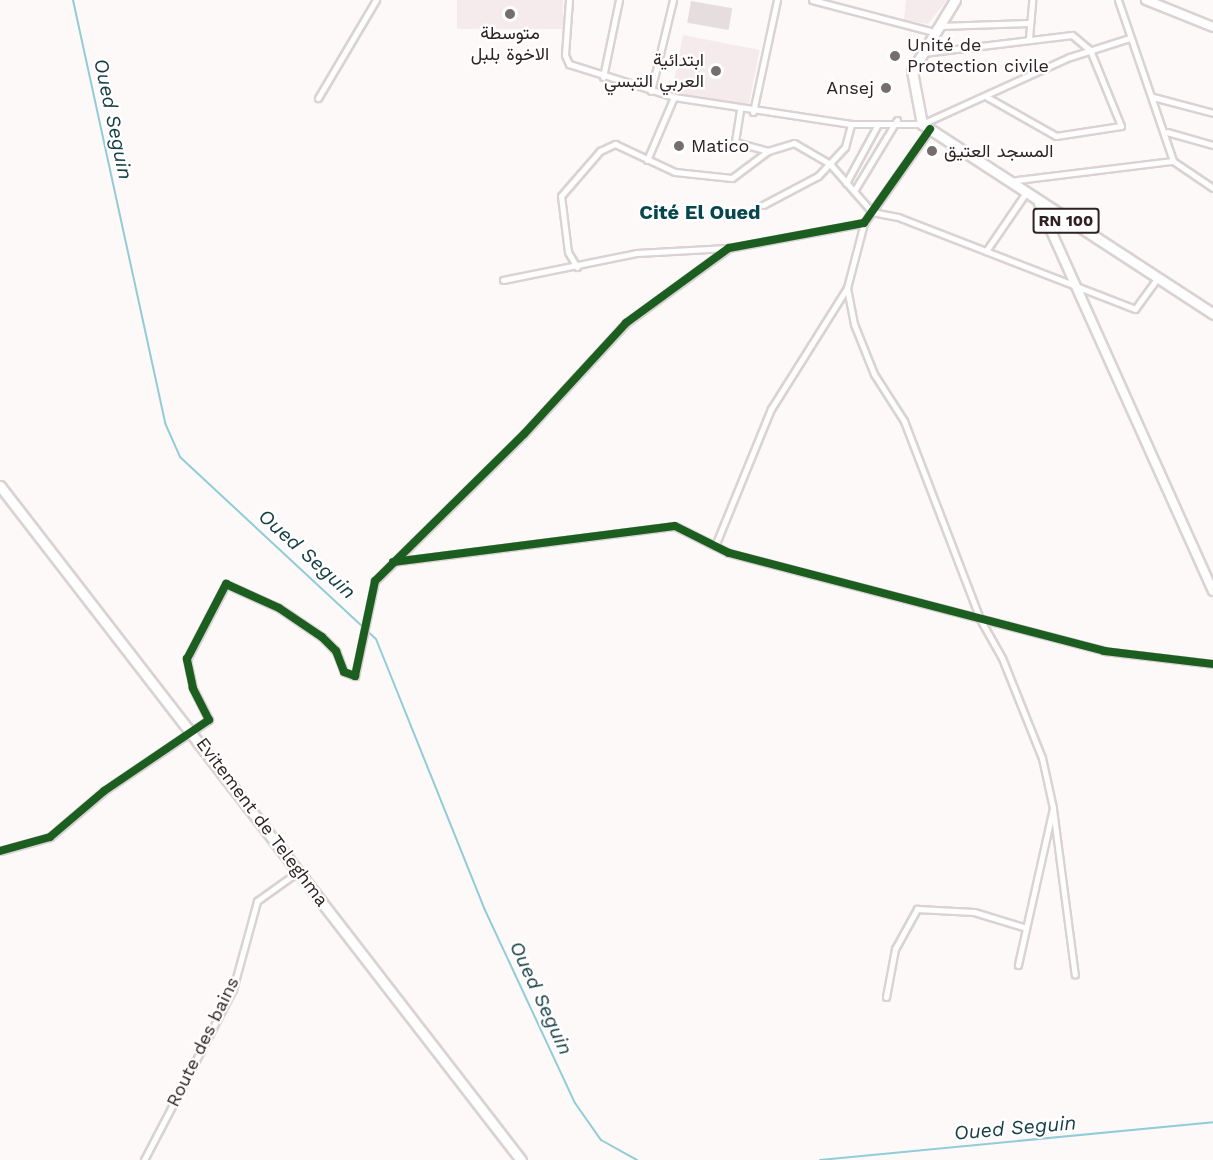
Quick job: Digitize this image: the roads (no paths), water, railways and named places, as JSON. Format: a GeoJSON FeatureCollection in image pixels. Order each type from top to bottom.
{"type":"FeatureCollection","features":[{"type":"Feature","properties":{"kind":"main road"},"geometry":{"type":"LineString","coordinates":[[926,127],[912,71],[919,54],[955,0]]}},
{"type":"Feature","properties":{"kind":"main road"},"geometry":{"type":"LineString","coordinates":[[1150,1],[1213,27]]}},
{"type":"Feature","properties":{"kind":"main road","name":"RN 100"},"geometry":{"type":"LineString","coordinates":[[926,127],[1039,204],[1158,277],[1213,314]]}},
{"type":"Feature","properties":{"kind":"main road"},"geometry":{"type":"LineString","coordinates":[[1039,204],[1213,591]]}},
{"type":"Feature","properties":{"kind":"main road","name":"Evitement de Teleghma"},"geometry":{"type":"LineString","coordinates":[[0,486],[192,729],[522,1160]]}},
{"type":"Feature","properties":{"kind":"street"},"geometry":{"type":"LineString","coordinates":[[318,98],[375,0]]}},
{"type":"Feature","properties":{"kind":"street"},"geometry":{"type":"LineString","coordinates":[[569,0],[566,59],[603,77],[674,97],[740,110],[851,124],[878,124],[897,120],[926,127]]}},
{"type":"Feature","properties":{"kind":"street"},"geometry":{"type":"LineString","coordinates":[[603,77],[619,0]]}},
{"type":"Feature","properties":{"kind":"street"},"geometry":{"type":"LineString","coordinates":[[651,91],[673,0]]}},
{"type":"Feature","properties":{"kind":"street"},"geometry":{"type":"LineString","coordinates":[[753,112],[777,0]]}},
{"type":"Feature","properties":{"kind":"street"},"geometry":{"type":"LineString","coordinates":[[812,0],[936,29],[1029,23]]}},
{"type":"Feature","properties":{"kind":"street"},"geometry":{"type":"LineString","coordinates":[[1029,38],[1032,0]]}},
{"type":"Feature","properties":{"kind":"street"},"geometry":{"type":"LineString","coordinates":[[1118,0],[1130,38],[1167,132],[1173,161]]}},
{"type":"Feature","properties":{"kind":"street"},"geometry":{"type":"LineString","coordinates":[[919,54],[1029,38],[1072,35],[1090,50],[1121,126],[1056,136],[987,97]]}},
{"type":"Feature","properties":{"kind":"street"},"geometry":{"type":"LineString","coordinates":[[715,546],[771,409],[847,288],[864,223],[926,127],[1090,50],[1130,38]]}},
{"type":"Feature","properties":{"kind":"street"},"geometry":{"type":"LineString","coordinates":[[647,160],[674,97]]}},
{"type":"Feature","properties":{"kind":"street"},"geometry":{"type":"LineString","coordinates":[[1153,97],[1213,112]]}},
{"type":"Feature","properties":{"kind":"street"},"geometry":{"type":"LineString","coordinates":[[740,110],[735,142],[768,151]]}},
{"type":"Feature","properties":{"kind":"street"},"geometry":{"type":"LineString","coordinates":[[854,191],[897,120]]}},
{"type":"Feature","properties":{"kind":"street"},"geometry":{"type":"LineString","coordinates":[[763,205],[797,191],[830,164],[845,147],[851,124]]}},
{"type":"Feature","properties":{"kind":"street"},"geometry":{"type":"LineString","coordinates":[[846,183],[878,124]]}},
{"type":"Feature","properties":{"kind":"street"},"geometry":{"type":"LineString","coordinates":[[1167,132],[1213,145]]}},
{"type":"Feature","properties":{"kind":"street"},"geometry":{"type":"LineString","coordinates":[[577,267],[568,252],[561,196],[600,151],[615,144],[647,160],[704,179],[732,178],[768,151],[794,144],[830,164],[872,212],[986,251],[1135,309],[1158,277]]}},
{"type":"Feature","properties":{"kind":"street"},"geometry":{"type":"LineString","coordinates":[[1008,181],[1173,161],[1213,188]]}},
{"type":"Feature","properties":{"kind":"street"},"geometry":{"type":"LineString","coordinates":[[986,251],[1025,194]]}},
{"type":"Feature","properties":{"kind":"street"},"geometry":{"type":"LineString","coordinates":[[503,280],[577,267],[637,253],[729,248],[864,223]]}},
{"type":"Feature","properties":{"kind":"street"},"geometry":{"type":"LineString","coordinates":[[0,851],[50,837],[192,729],[209,720],[193,688],[187,659],[226,584],[279,608],[322,637],[350,678],[359,671],[359,647],[375,581],[626,323],[729,248]]}},
{"type":"Feature","properties":{"kind":"street"},"geometry":{"type":"LineString","coordinates":[[847,288],[870,364],[904,422],[980,619],[1002,658],[1042,758],[1053,808],[1076,975]]}},
{"type":"Feature","properties":{"kind":"street"},"geometry":{"type":"LineString","coordinates":[[393,562],[675,526],[715,546],[1104,651],[1213,664]]}},
{"type":"Feature","properties":{"kind":"street"},"geometry":{"type":"LineString","coordinates":[[1018,965],[1023,927],[1053,808]]}},
{"type":"Feature","properties":{"kind":"street","name":"Route des bains"},"geometry":{"type":"LineString","coordinates":[[144,1160],[233,989],[256,901],[299,871]]}},
{"type":"Feature","properties":{"kind":"street"},"geometry":{"type":"LineString","coordinates":[[886,998],[895,949],[917,909],[974,912],[1023,927]]}},
{"type":"Feature","properties":{"kind":"waterway","name":"Oued Seguin"},"geometry":{"type":"LineString","coordinates":[[73,0],[165,423],[180,457],[376,639],[484,908],[575,1103],[601,1140],[637,1160]]}},
{"type":"Feature","properties":{"kind":"waterway","name":"Oued Seguin"},"geometry":{"type":"LineString","coordinates":[[820,1160],[1213,1122]]}},
{"type":"Feature","properties":{"kind":"place","name":"متوسطة الاخوة بلبل"},"geometry":{"type":"Point","coordinates":[510,14]}},
{"type":"Feature","properties":{"kind":"place","name":"Unité de Protection civile"},"geometry":{"type":"Point","coordinates":[895,56]}},
{"type":"Feature","properties":{"kind":"place","name":"ابتدائية العربي التبسي"},"geometry":{"type":"Point","coordinates":[716,71]}},
{"type":"Feature","properties":{"kind":"place","name":"Ansej"},"geometry":{"type":"Point","coordinates":[886,88]}},
{"type":"Feature","properties":{"kind":"place","name":"Matico"},"geometry":{"type":"Point","coordinates":[679,146]}},
{"type":"Feature","properties":{"kind":"place","name":"المسجد العتيق"},"geometry":{"type":"Point","coordinates":[932,151]}},
{"type":"Feature","properties":{"kind":"district","name":"Cité El Oued"},"geometry":{"type":"Point","coordinates":[700,212]}}]}
